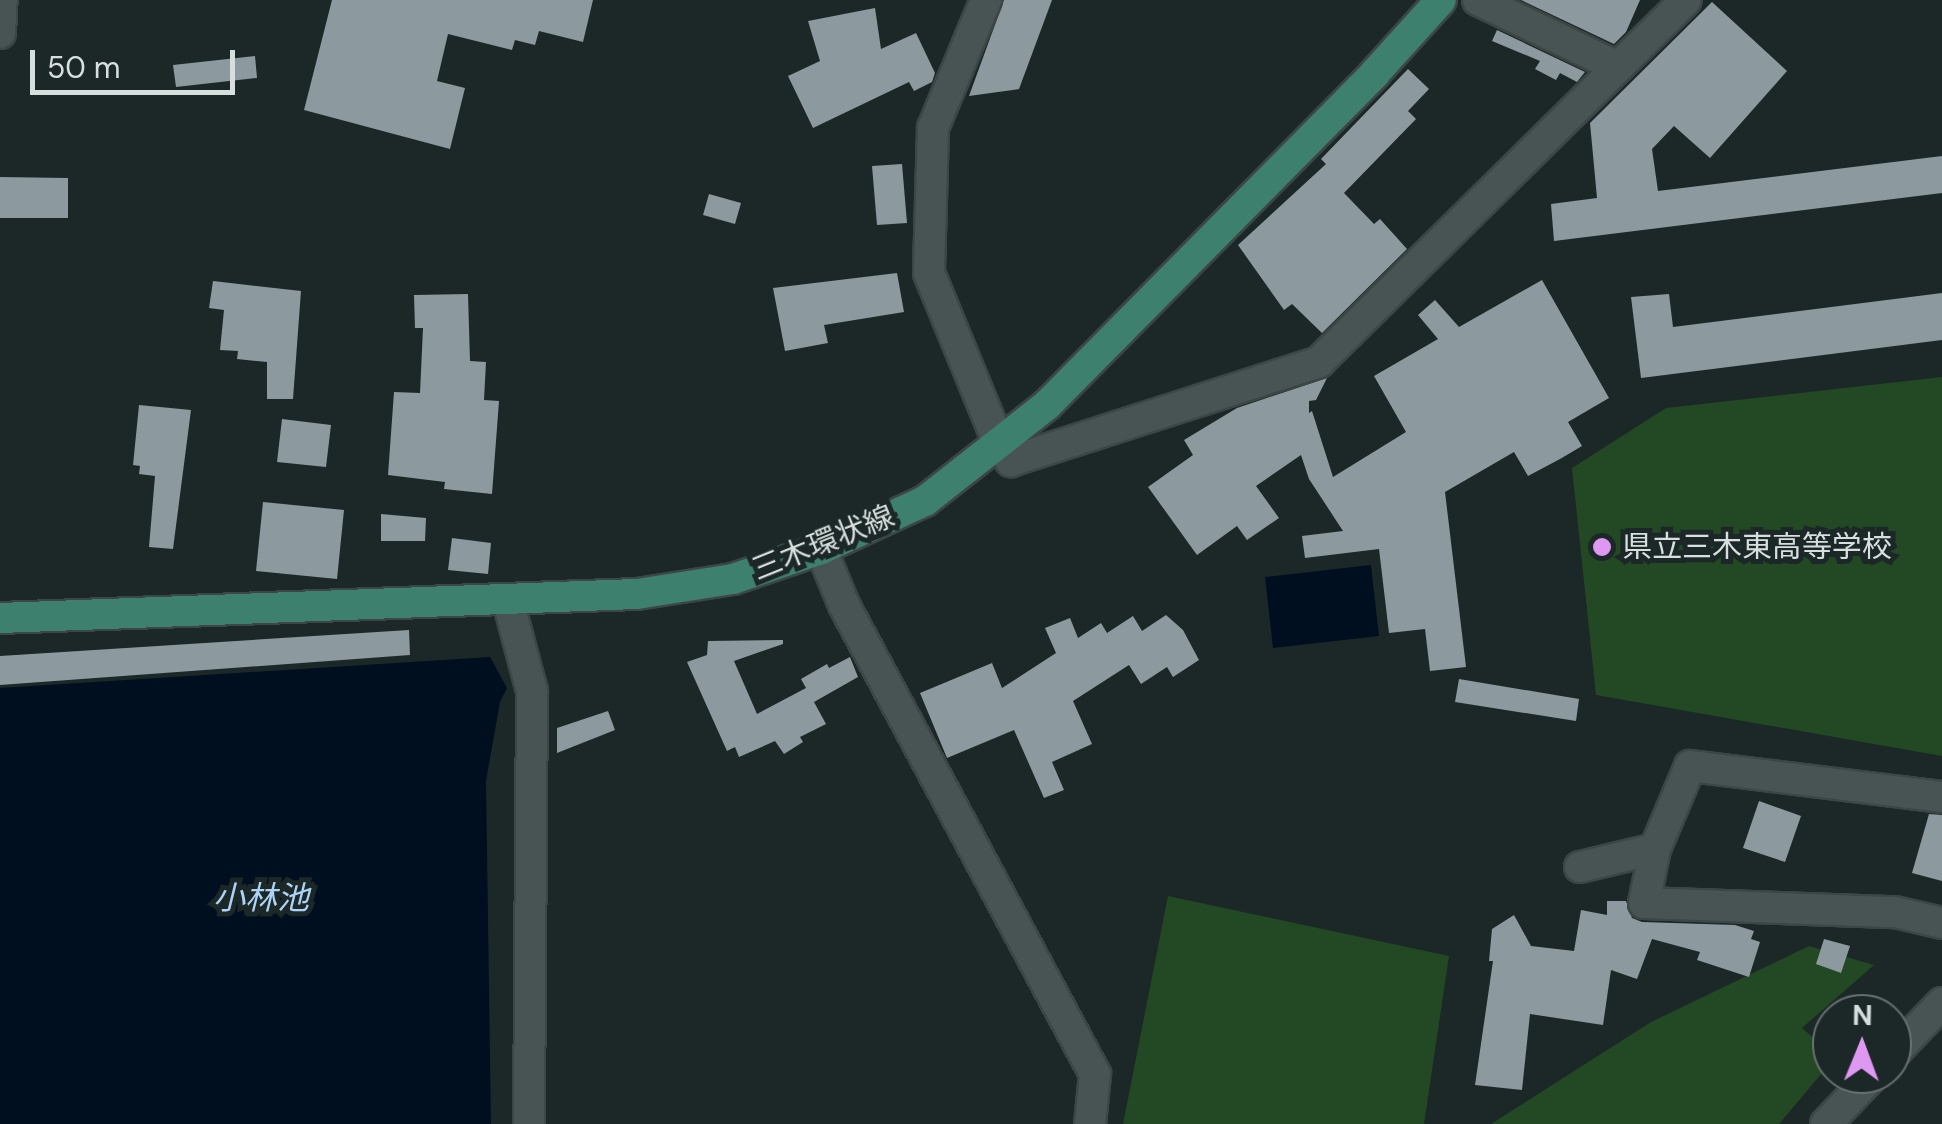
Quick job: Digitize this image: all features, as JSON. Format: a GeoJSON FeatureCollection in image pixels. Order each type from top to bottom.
{"type":"FeatureCollection","features":[{"type":"Feature","properties":{"kind":"main road","name":"三木環状線"},"geometry":{"type":"LineString","coordinates":[[0,618],[637,594],[732,578],[821,549],[925,502],[1047,406],[1375,73],[1441,0]]}},
{"type":"Feature","properties":{"kind":"street"},"geometry":{"type":"LineString","coordinates":[[0,33],[2,0]]}},
{"type":"Feature","properties":{"kind":"street"},"geometry":{"type":"LineString","coordinates":[[986,0],[933,128],[928,274],[1000,446],[1011,461],[1318,362],[1686,0]]}},
{"type":"Feature","properties":{"kind":"street"},"geometry":{"type":"LineString","coordinates":[[1478,0],[1618,68]]}},
{"type":"Feature","properties":{"kind":"street"},"geometry":{"type":"LineString","coordinates":[[821,549],[844,605],[1094,1074],[1090,1124]]}},
{"type":"Feature","properties":{"kind":"street"},"geometry":{"type":"LineString","coordinates":[[508,601],[532,691],[529,1124]]}},
{"type":"Feature","properties":{"kind":"street"},"geometry":{"type":"LineString","coordinates":[[1942,797],[1690,766],[1655,849],[1644,902],[1894,912],[1942,923]]}},
{"type":"Feature","properties":{"kind":"street"},"geometry":{"type":"LineString","coordinates":[[1580,866],[1655,849]]}},
{"type":"Feature","properties":{"kind":"street"},"geometry":{"type":"LineString","coordinates":[[1912,1034],[1942,1003]]}},
{"type":"Feature","properties":{"kind":"street"},"geometry":{"type":"LineString","coordinates":[[1826,1124],[1855,1094]]}},
{"type":"Feature","properties":{"kind":"green space"},"geometry":{"type":"Polygon","coordinates":[[[1942,377],[1942,756],[1596,695],[1572,468],[1666,408],[1942,377]]]}},
{"type":"Feature","properties":{"kind":"green space"},"geometry":{"type":"Polygon","coordinates":[[[1168,896],[1449,956],[1424,1124],[1123,1124],[1168,896]]]}},
{"type":"Feature","properties":{"kind":"green space"},"geometry":{"type":"Polygon","coordinates":[[[1809,946],[1874,965],[1841,994],[1812,994],[1812,1019],[1802,1028],[1812,1037],[1812,1085],[1779,1124],[1491,1124],[1651,1022],[1809,946]]]}},
{"type":"Feature","properties":{"kind":"water"},"geometry":{"type":"Polygon","coordinates":[[[1371,565],[1379,636],[1273,648],[1265,577],[1371,565]]]}},
{"type":"Feature","properties":{"kind":"water","name":"小林池"},"geometry":{"type":"Polygon","coordinates":[[[490,657],[507,688],[500,702],[486,781],[491,1124],[0,1124],[0,688],[490,657]]]}},
{"type":"Feature","properties":{"kind":"building"},"geometry":{"type":"Polygon","coordinates":[[[332,0],[593,0],[583,42],[539,31],[535,45],[515,40],[512,50],[448,34],[437,81],[465,88],[450,149],[304,110],[332,0]]]}},
{"type":"Feature","properties":{"kind":"building"},"geometry":{"type":"Polygon","coordinates":[[[1004,0],[1052,0],[1019,89],[969,96],[1004,0]]]}},
{"type":"Feature","properties":{"kind":"building"},"geometry":{"type":"Polygon","coordinates":[[[1521,0],[1640,0],[1626,32],[1614,44],[1521,0]]]}},
{"type":"Feature","properties":{"kind":"building"},"geometry":{"type":"Polygon","coordinates":[[[1712,2],[1787,71],[1710,158],[1674,126],[1652,149],[1658,191],[1942,156],[1942,193],[1554,241],[1551,204],[1597,198],[1590,123],[1712,2]]]}},
{"type":"Feature","properties":{"kind":"building"},"geometry":{"type":"Polygon","coordinates":[[[875,8],[881,49],[916,33],[935,73],[932,82],[914,91],[909,82],[813,128],[788,76],[820,61],[808,21],[875,8]]]}},
{"type":"Feature","properties":{"kind":"building"},"geometry":{"type":"Polygon","coordinates":[[[1497,30],[1585,72],[1577,82],[1560,73],[1556,80],[1535,69],[1540,61],[1492,41],[1497,30]]]}},
{"type":"Feature","properties":{"kind":"building"},"geometry":{"type":"Polygon","coordinates":[[[255,56],[257,78],[176,87],[173,65],[255,56]]]}},
{"type":"Feature","properties":{"kind":"building"},"geometry":{"type":"Polygon","coordinates":[[[1408,69],[1429,89],[1408,111],[1416,119],[1344,193],[1374,224],[1380,219],[1407,249],[1322,333],[1292,304],[1284,310],[1238,245],[1326,164],[1321,159],[1408,69]]]}},
{"type":"Feature","properties":{"kind":"building"},"geometry":{"type":"Polygon","coordinates":[[[902,164],[907,223],[877,225],[872,166],[902,164]]]}},
{"type":"Feature","properties":{"kind":"building"},"geometry":{"type":"Polygon","coordinates":[[[0,177],[68,178],[68,218],[0,218],[0,177]]]}},
{"type":"Feature","properties":{"kind":"building"},"geometry":{"type":"Polygon","coordinates":[[[709,194],[741,203],[735,224],[703,215],[709,194]]]}},
{"type":"Feature","properties":{"kind":"building"},"geometry":{"type":"Polygon","coordinates":[[[897,273],[904,312],[824,325],[828,343],[785,351],[773,288],[897,273]]]}},
{"type":"Feature","properties":{"kind":"building"},"geometry":{"type":"Polygon","coordinates":[[[1542,280],[1609,398],[1568,422],[1582,446],[1560,459],[1528,476],[1514,452],[1445,492],[1466,667],[1430,671],[1425,629],[1389,633],[1379,549],[1305,558],[1302,536],[1343,531],[1309,479],[1301,455],[1256,486],[1279,518],[1247,540],[1237,526],[1197,555],[1148,487],[1193,455],[1184,440],[1237,408],[1327,378],[1316,400],[1309,401],[1309,413],[1312,411],[1333,477],[1406,432],[1374,376],[1438,339],[1418,315],[1435,300],[1459,327],[1542,280]]]}},
{"type":"Feature","properties":{"kind":"building"},"geometry":{"type":"Polygon","coordinates":[[[213,281],[301,291],[293,399],[267,399],[267,362],[237,359],[238,351],[220,350],[224,310],[209,308],[213,281]]]}},
{"type":"Feature","properties":{"kind":"building"},"geometry":{"type":"Polygon","coordinates":[[[1942,293],[1942,340],[1641,378],[1631,297],[1669,294],[1673,327],[1942,293]]]}},
{"type":"Feature","properties":{"kind":"building"},"geometry":{"type":"Polygon","coordinates":[[[468,294],[470,361],[486,362],[484,400],[499,401],[492,494],[444,489],[445,482],[388,475],[394,392],[420,393],[423,328],[415,328],[414,295],[468,294]]]}},
{"type":"Feature","properties":{"kind":"building"},"geometry":{"type":"Polygon","coordinates":[[[139,405],[191,410],[173,549],[149,547],[155,476],[139,474],[140,466],[133,465],[139,405]]]}},
{"type":"Feature","properties":{"kind":"building"},"geometry":{"type":"Polygon","coordinates":[[[282,419],[331,425],[326,467],[277,462],[282,419]]]}},
{"type":"Feature","properties":{"kind":"building"},"geometry":{"type":"Polygon","coordinates":[[[263,502],[344,510],[337,579],[256,571],[263,502]]]}},
{"type":"Feature","properties":{"kind":"building"},"geometry":{"type":"Polygon","coordinates":[[[381,514],[426,518],[425,541],[381,541],[381,514]]]}},
{"type":"Feature","properties":{"kind":"building"},"geometry":{"type":"Polygon","coordinates":[[[452,538],[491,543],[488,574],[448,570],[452,538]]]}},
{"type":"Feature","properties":{"kind":"building"},"geometry":{"type":"Polygon","coordinates":[[[1166,615],[1183,630],[1199,660],[1173,677],[1167,667],[1141,684],[1129,665],[1073,701],[1092,744],[1052,762],[1064,790],[1044,798],[1014,730],[947,758],[920,693],[992,663],[1002,688],[1056,653],[1045,628],[1070,618],[1078,638],[1101,623],[1107,633],[1133,616],[1142,631],[1166,615]]]}},
{"type":"Feature","properties":{"kind":"building"},"geometry":{"type":"Polygon","coordinates":[[[409,630],[410,655],[0,685],[0,656],[409,630]]]}},
{"type":"Feature","properties":{"kind":"building"},"geometry":{"type":"Polygon","coordinates":[[[783,640],[783,644],[734,661],[757,714],[806,688],[801,679],[827,664],[829,668],[850,657],[858,677],[814,702],[826,724],[800,737],[803,742],[784,754],[775,741],[739,757],[735,747],[727,751],[687,662],[707,655],[708,641],[783,640]]]}},
{"type":"Feature","properties":{"kind":"building"},"geometry":{"type":"Polygon","coordinates":[[[1459,679],[1579,699],[1576,721],[1455,702],[1459,679]]]}},
{"type":"Feature","properties":{"kind":"building"},"geometry":{"type":"Polygon","coordinates":[[[608,711],[615,730],[557,753],[557,728],[608,711]]]}},
{"type":"Feature","properties":{"kind":"building"},"geometry":{"type":"Polygon","coordinates":[[[1759,801],[1801,816],[1785,862],[1743,848],[1759,801]]]}},
{"type":"Feature","properties":{"kind":"building"},"geometry":{"type":"Polygon","coordinates":[[[1929,814],[1942,815],[1942,881],[1912,873],[1929,814]]]}},
{"type":"Feature","properties":{"kind":"building"},"geometry":{"type":"Polygon","coordinates":[[[1607,901],[1626,901],[1632,918],[1642,922],[1735,925],[1754,931],[1751,939],[1760,942],[1749,977],[1697,960],[1700,952],[1652,939],[1637,979],[1611,970],[1603,1025],[1530,1014],[1522,1090],[1475,1085],[1493,961],[1489,961],[1492,929],[1514,915],[1531,946],[1574,951],[1581,910],[1607,915],[1607,901]]]}},
{"type":"Feature","properties":{"kind":"building"},"geometry":{"type":"Polygon","coordinates":[[[1824,939],[1850,946],[1841,973],[1816,964],[1824,939]]]}},
{"type":"Feature","properties":{"kind":"place","name":"県立三木東高等学校"},"geometry":{"type":"Point","coordinates":[1602,547]}}]}
